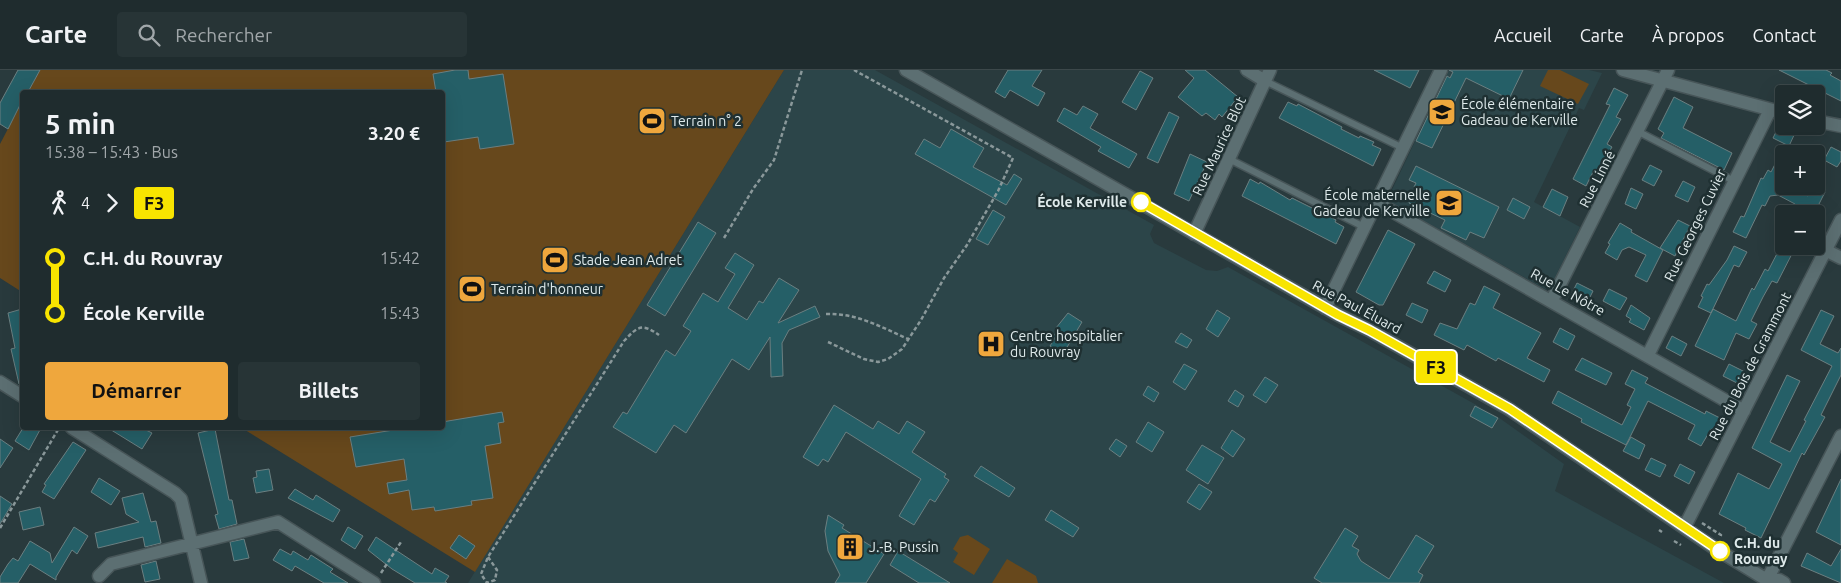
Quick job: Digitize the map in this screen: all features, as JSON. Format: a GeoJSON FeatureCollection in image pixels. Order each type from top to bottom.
{"type":"FeatureCollection","features":[{"type":"Feature","properties":{"kind":"street","name":"Rue Paul Éluard"},"geometry":{"type":"LineString","coordinates":[[906,70],[921,74],[1194,234],[1510,409],[1685,526],[1713,547],[1768,581],[1784,583]]}},
{"type":"Feature","properties":{"kind":"street"},"geometry":{"type":"LineString","coordinates":[[1247,70],[1268,76]]}},
{"type":"Feature","properties":{"kind":"street"},"geometry":{"type":"LineString","coordinates":[[1325,308],[1440,70]]}},
{"type":"Feature","properties":{"kind":"street"},"geometry":{"type":"LineString","coordinates":[[1623,70],[1666,75],[1775,111]]}},
{"type":"Feature","properties":{"kind":"street","name":"Rue Linné"},"geometry":{"type":"LineString","coordinates":[[1552,300],[1666,75]]}},
{"type":"Feature","properties":{"kind":"street","name":"Rue Maurice Blot"},"geometry":{"type":"LineString","coordinates":[[1194,234],[1268,76]]}},
{"type":"Feature","properties":{"kind":"street","name":"Rue Georges Cuvier"},"geometry":{"type":"LineString","coordinates":[[1648,354],[1770,110]]}},
{"type":"Feature","properties":{"kind":"street"},"geometry":{"type":"LineString","coordinates":[[1825,123],[1841,126]]}},
{"type":"Feature","properties":{"kind":"street","name":"Rue Le Nôtre"},"geometry":{"type":"LineString","coordinates":[[1376,202],[1648,354],[1744,411]]}},
{"type":"Feature","properties":{"kind":"street","name":"Rue du Bois de Grammont"},"geometry":{"type":"LineString","coordinates":[[1685,526],[1841,220]]}},
{"type":"Feature","properties":{"kind":"street"},"geometry":{"type":"LineString","coordinates":[[1826,250],[1841,258]]}},
{"type":"Feature","properties":{"kind":"street"},"geometry":{"type":"LineString","coordinates":[[0,382],[20,395]]}},
{"type":"Feature","properties":{"kind":"street"},"geometry":{"type":"LineString","coordinates":[[75,430],[175,493],[181,500],[201,583]]}},
{"type":"Feature","properties":{"kind":"street"},"geometry":{"type":"LineString","coordinates":[[1768,581],[1841,436]]}},
{"type":"Feature","properties":{"kind":"street"},"geometry":{"type":"LineString","coordinates":[[99,576],[111,564],[278,522],[377,579]]}},
{"type":"Feature","properties":{"kind":"lane"},"geometry":{"type":"LineString","coordinates":[[1268,76],[1403,148]]}},
{"type":"Feature","properties":{"kind":"lane"},"geometry":{"type":"LineString","coordinates":[[1637,131],[1734,181]]}},
{"type":"Feature","properties":{"kind":"lane"},"geometry":{"type":"LineString","coordinates":[[1229,159],[1364,227]]}},
{"type":"Feature","properties":{"kind":"path"},"geometry":{"type":"LineString","coordinates":[[724,238],[753,189],[774,160],[802,70]]}},
{"type":"Feature","properties":{"kind":"path"},"geometry":{"type":"LineString","coordinates":[[828,342],[864,359],[878,362],[888,359],[902,349],[944,278],[967,245],[998,191],[1013,158],[854,70]]}},
{"type":"Feature","properties":{"kind":"path"},"geometry":{"type":"LineString","coordinates":[[826,314],[844,314],[858,317],[908,339]]}},
{"type":"Feature","properties":{"kind":"path"},"geometry":{"type":"LineString","coordinates":[[488,557],[498,570],[495,580],[487,582],[481,574],[488,557],[624,341],[639,328],[647,327],[660,335]]}},
{"type":"Feature","properties":{"kind":"path"},"geometry":{"type":"LineString","coordinates":[[0,528],[58,430]]}},
{"type":"Feature","properties":{"kind":"path"},"geometry":{"type":"LineString","coordinates":[[1698,520],[1721,535]]}},
{"type":"Feature","properties":{"kind":"path"},"geometry":{"type":"LineString","coordinates":[[1674,541],[1681,545]]}},
{"type":"Feature","properties":{"kind":"path"},"geometry":{"type":"LineString","coordinates":[[377,579],[401,542]]}},
{"type":"Feature","properties":{"kind":"shaded area","name":"Stade Jean Adret"},"geometry":{"type":"Polygon","coordinates":[[[40,70],[784,70],[475,572],[245,430],[445,430],[445,90],[29,90],[40,70]]]}},
{"type":"Feature","properties":{"kind":"shaded area","name":"Centre hospitalier du Rouvray"},"geometry":{"type":"Polygon","coordinates":[[[784,70],[875,70],[1154,225],[1150,234],[1154,243],[1206,270],[1217,271],[1228,267],[1498,417],[1564,464],[1555,491],[1724,583],[468,583],[784,70]]]}},
{"type":"Feature","properties":{"kind":"shaded area"},"geometry":{"type":"Polygon","coordinates":[[[1449,70],[1589,70],[1602,73],[1584,110],[1579,108],[1534,202],[1580,227],[1550,288],[1545,289],[1392,203],[1389,196],[1449,70]]]}},
{"type":"Feature","properties":{"kind":"shaded area"},"geometry":{"type":"Polygon","coordinates":[[[1548,70],[1560,70],[1589,84],[1578,104],[1540,86],[1548,70]]]}},
{"type":"Feature","properties":{"kind":"shaded area"},"geometry":{"type":"Polygon","coordinates":[[[20,106],[20,291],[0,278],[0,144],[20,106]]]}},
{"type":"Feature","properties":{"kind":"shaded area"},"geometry":{"type":"Polygon","coordinates":[[[968,535],[990,549],[974,575],[953,562],[958,553],[953,549],[960,537],[968,535]]]}},
{"type":"Feature","properties":{"kind":"shaded area"},"geometry":{"type":"Polygon","coordinates":[[[1007,559],[1036,576],[1038,583],[992,583],[1007,559]]]}},
{"type":"Feature","properties":{"kind":"building"},"geometry":{"type":"Polygon","coordinates":[[[18,70],[40,70],[29,90],[20,90],[20,105],[8,129],[0,124],[0,103],[18,70]]]}},
{"type":"Feature","properties":{"kind":"building"},"geometry":{"type":"Polygon","coordinates":[[[468,70],[469,79],[503,74],[514,144],[480,149],[478,137],[445,142],[445,90],[436,90],[433,74],[468,70]]]}},
{"type":"Feature","properties":{"kind":"building"},"geometry":{"type":"Polygon","coordinates":[[[1008,70],[1042,70],[1032,86],[1045,93],[1038,106],[1010,90],[1005,98],[995,92],[1008,70]]]}},
{"type":"Feature","properties":{"kind":"building"},"geometry":{"type":"Polygon","coordinates":[[[1185,70],[1205,70],[1238,97],[1222,117],[1219,114],[1215,120],[1206,113],[1202,116],[1178,97],[1194,78],[1185,70]]]}},
{"type":"Feature","properties":{"kind":"building"},"geometry":{"type":"Polygon","coordinates":[[[1374,70],[1419,70],[1410,88],[1374,70]]]}},
{"type":"Feature","properties":{"kind":"building"},"geometry":{"type":"Polygon","coordinates":[[[1449,70],[1523,70],[1509,99],[1466,78],[1432,148],[1416,141],[1447,76],[1450,78],[1453,72],[1449,70]]]}},
{"type":"Feature","properties":{"kind":"building"},"geometry":{"type":"Polygon","coordinates":[[[1779,70],[1826,70],[1832,73],[1830,75],[1841,81],[1841,101],[1825,93],[1825,85],[1809,85],[1779,70]]]}},
{"type":"Feature","properties":{"kind":"building"},"geometry":{"type":"Polygon","coordinates":[[[1140,71],[1153,78],[1136,110],[1122,102],[1140,71]]]}},
{"type":"Feature","properties":{"kind":"building"},"geometry":{"type":"Polygon","coordinates":[[[1614,88],[1628,95],[1616,117],[1621,119],[1607,144],[1612,147],[1598,172],[1594,170],[1586,186],[1573,179],[1610,105],[1606,104],[1614,88]]]}},
{"type":"Feature","properties":{"kind":"building"},"geometry":{"type":"Polygon","coordinates":[[[1674,97],[1693,107],[1683,128],[1732,153],[1724,170],[1661,138],[1664,133],[1658,129],[1674,97]]]}},
{"type":"Feature","properties":{"kind":"building"},"geometry":{"type":"Polygon","coordinates":[[[1288,102],[1297,106],[1298,104],[1359,138],[1360,136],[1374,142],[1372,145],[1381,149],[1373,166],[1279,118],[1288,102]]]}},
{"type":"Feature","properties":{"kind":"building"},"geometry":{"type":"Polygon","coordinates":[[[1083,106],[1098,114],[1090,128],[1137,154],[1129,168],[1098,151],[1101,147],[1057,121],[1064,108],[1077,115],[1083,106]]]}},
{"type":"Feature","properties":{"kind":"building"},"geometry":{"type":"Polygon","coordinates":[[[1169,112],[1179,117],[1158,163],[1147,158],[1169,112]]]}},
{"type":"Feature","properties":{"kind":"building"},"geometry":{"type":"Polygon","coordinates":[[[951,129],[984,148],[973,167],[1007,185],[1014,174],[1022,179],[1006,205],[915,154],[924,139],[940,148],[951,129]]]}},
{"type":"Feature","properties":{"kind":"building"},"geometry":{"type":"Polygon","coordinates":[[[1775,134],[1794,135],[1789,145],[1773,138],[1775,134]]]}},
{"type":"Feature","properties":{"kind":"building"},"geometry":{"type":"Polygon","coordinates":[[[1831,147],[1841,152],[1841,161],[1837,167],[1825,161],[1831,147]]]}},
{"type":"Feature","properties":{"kind":"building"},"geometry":{"type":"Polygon","coordinates":[[[1190,154],[1207,162],[1189,201],[1174,194],[1190,154]]]}},
{"type":"Feature","properties":{"kind":"building"},"geometry":{"type":"Polygon","coordinates":[[[1775,164],[1775,195],[1778,195],[1770,196],[1765,206],[1762,205],[1746,238],[1733,232],[1741,216],[1744,217],[1761,178],[1763,179],[1768,170],[1771,172],[1775,164]]]}},
{"type":"Feature","properties":{"kind":"building"},"geometry":{"type":"Polygon","coordinates":[[[1650,165],[1662,171],[1654,186],[1642,180],[1650,165]]]}},
{"type":"Feature","properties":{"kind":"building"},"geometry":{"type":"Polygon","coordinates":[[[1416,166],[1499,207],[1484,238],[1470,232],[1466,240],[1441,228],[1445,220],[1409,203],[1416,188],[1414,187],[1416,183],[1409,180],[1416,166]]]}},
{"type":"Feature","properties":{"kind":"building"},"geometry":{"type":"Polygon","coordinates":[[[1250,179],[1259,184],[1260,182],[1290,200],[1292,198],[1336,220],[1335,222],[1344,227],[1336,244],[1242,196],[1250,179]]]}},
{"type":"Feature","properties":{"kind":"building"},"geometry":{"type":"Polygon","coordinates":[[[1683,181],[1695,187],[1688,202],[1675,196],[1683,181]]]}},
{"type":"Feature","properties":{"kind":"building"},"geometry":{"type":"Polygon","coordinates":[[[1631,188],[1643,194],[1636,209],[1625,204],[1631,188]]]}},
{"type":"Feature","properties":{"kind":"building"},"geometry":{"type":"Polygon","coordinates":[[[1552,189],[1568,197],[1560,216],[1543,207],[1552,189]]]}},
{"type":"Feature","properties":{"kind":"building"},"geometry":{"type":"Polygon","coordinates":[[[1778,195],[1824,195],[1818,205],[1795,204],[1778,195]]]}},
{"type":"Feature","properties":{"kind":"building"},"geometry":{"type":"Polygon","coordinates":[[[1513,198],[1530,207],[1524,219],[1507,210],[1513,198]]]}},
{"type":"Feature","properties":{"kind":"building"},"geometry":{"type":"Polygon","coordinates":[[[993,210],[1005,217],[988,245],[976,239],[993,210]]]}},
{"type":"Feature","properties":{"kind":"building"},"geometry":{"type":"Polygon","coordinates":[[[1678,220],[1690,226],[1675,256],[1660,248],[1678,220]]]}},
{"type":"Feature","properties":{"kind":"building"},"geometry":{"type":"Polygon","coordinates":[[[698,222],[716,233],[665,316],[647,305],[698,222]]]}},
{"type":"Feature","properties":{"kind":"building"},"geometry":{"type":"Polygon","coordinates":[[[1620,223],[1632,230],[1631,232],[1663,250],[1647,282],[1635,276],[1646,255],[1629,247],[1622,250],[1617,260],[1605,253],[1610,244],[1608,243],[1620,223]]]}},
{"type":"Feature","properties":{"kind":"building"},"geometry":{"type":"Polygon","coordinates":[[[1388,230],[1415,244],[1383,305],[1379,305],[1356,292],[1388,230]]]}},
{"type":"Feature","properties":{"kind":"building"},"geometry":{"type":"Polygon","coordinates":[[[1734,246],[1747,252],[1739,267],[1734,265],[1711,313],[1698,307],[1703,297],[1701,296],[1707,284],[1709,285],[1727,260],[1734,246]]]}},
{"type":"Feature","properties":{"kind":"building"},"geometry":{"type":"Polygon","coordinates":[[[735,253],[754,265],[728,308],[747,320],[759,301],[763,303],[779,278],[799,290],[778,323],[815,306],[820,317],[789,330],[782,343],[783,376],[771,377],[770,337],[749,370],[732,359],[686,433],[674,425],[656,453],[613,427],[623,412],[627,414],[666,350],[675,356],[691,331],[683,326],[703,293],[718,302],[735,274],[725,268],[735,253]]]}},
{"type":"Feature","properties":{"kind":"building"},"geometry":{"type":"Polygon","coordinates":[[[1776,255],[1791,255],[1777,283],[1772,281],[1763,297],[1751,321],[1757,324],[1749,339],[1736,333],[1724,360],[1695,346],[1713,309],[1736,321],[1752,288],[1754,290],[1765,269],[1768,271],[1776,255]]]}},
{"type":"Feature","properties":{"kind":"building"},"geometry":{"type":"Polygon","coordinates":[[[1434,271],[1451,280],[1445,292],[1427,283],[1434,271]]]}},
{"type":"Feature","properties":{"kind":"building"},"geometry":{"type":"Polygon","coordinates":[[[1577,283],[1593,291],[1587,303],[1571,295],[1577,283]]]}},
{"type":"Feature","properties":{"kind":"building"},"geometry":{"type":"Polygon","coordinates":[[[1484,286],[1500,294],[1493,308],[1541,333],[1527,358],[1550,370],[1544,382],[1498,358],[1496,361],[1467,345],[1464,350],[1434,335],[1440,323],[1457,329],[1470,303],[1475,305],[1484,286]]]}},
{"type":"Feature","properties":{"kind":"building"},"geometry":{"type":"Polygon","coordinates":[[[1609,289],[1627,298],[1620,310],[1603,301],[1609,289]]]}},
{"type":"Feature","properties":{"kind":"building"},"geometry":{"type":"Polygon","coordinates":[[[1412,303],[1428,310],[1422,323],[1406,315],[1412,303]]]}},
{"type":"Feature","properties":{"kind":"building"},"geometry":{"type":"Polygon","coordinates":[[[1631,305],[1650,318],[1644,330],[1629,322],[1631,319],[1626,316],[1631,305]]]}},
{"type":"Feature","properties":{"kind":"building"},"geometry":{"type":"Polygon","coordinates":[[[20,310],[20,384],[11,349],[15,348],[8,313],[20,310]]]}},
{"type":"Feature","properties":{"kind":"building"},"geometry":{"type":"Polygon","coordinates":[[[1217,310],[1230,318],[1218,337],[1206,329],[1217,310]]]}},
{"type":"Feature","properties":{"kind":"building"},"geometry":{"type":"Polygon","coordinates":[[[1821,310],[1834,316],[1820,344],[1838,353],[1841,348],[1841,375],[1821,415],[1825,417],[1804,455],[1802,453],[1761,538],[1719,514],[1738,473],[1769,489],[1782,464],[1752,448],[1787,375],[1800,381],[1770,442],[1790,452],[1806,421],[1804,420],[1832,366],[1801,350],[1821,310]]]}},
{"type":"Feature","properties":{"kind":"building"},"geometry":{"type":"Polygon","coordinates":[[[1068,313],[1082,322],[1063,354],[1050,346],[1055,338],[1053,337],[1057,331],[1056,328],[1068,313]]]}},
{"type":"Feature","properties":{"kind":"building"},"geometry":{"type":"Polygon","coordinates":[[[1560,328],[1575,336],[1568,350],[1553,342],[1560,328]]]}},
{"type":"Feature","properties":{"kind":"building"},"geometry":{"type":"Polygon","coordinates":[[[1181,333],[1192,340],[1187,348],[1175,342],[1181,333]]]}},
{"type":"Feature","properties":{"kind":"building"},"geometry":{"type":"Polygon","coordinates":[[[1672,336],[1687,344],[1681,356],[1666,348],[1672,336]]]}},
{"type":"Feature","properties":{"kind":"building"},"geometry":{"type":"Polygon","coordinates":[[[1582,358],[1612,373],[1606,385],[1575,370],[1582,358]]]}},
{"type":"Feature","properties":{"kind":"building"},"geometry":{"type":"Polygon","coordinates":[[[1184,364],[1197,371],[1185,390],[1173,382],[1184,364]]]}},
{"type":"Feature","properties":{"kind":"building"},"geometry":{"type":"Polygon","coordinates":[[[1729,364],[1745,372],[1739,384],[1723,376],[1729,364]]]}},
{"type":"Feature","properties":{"kind":"building"},"geometry":{"type":"Polygon","coordinates":[[[1632,370],[1648,378],[1645,383],[1705,414],[1706,411],[1722,419],[1716,431],[1711,429],[1701,446],[1688,439],[1695,425],[1648,401],[1626,445],[1581,422],[1582,419],[1552,403],[1558,391],[1622,425],[1631,407],[1627,405],[1635,389],[1625,384],[1632,370]]]}},
{"type":"Feature","properties":{"kind":"building"},"geometry":{"type":"Polygon","coordinates":[[[1265,377],[1278,385],[1266,403],[1253,395],[1265,377]]]}},
{"type":"Feature","properties":{"kind":"building"},"geometry":{"type":"Polygon","coordinates":[[[1148,386],[1159,393],[1154,402],[1143,395],[1148,386]]]}},
{"type":"Feature","properties":{"kind":"building"},"geometry":{"type":"Polygon","coordinates":[[[1235,390],[1244,396],[1238,407],[1228,401],[1235,390]]]}},
{"type":"Feature","properties":{"kind":"building"},"geometry":{"type":"Polygon","coordinates":[[[834,405],[873,429],[878,421],[899,434],[907,421],[925,432],[912,452],[946,474],[944,477],[949,480],[935,502],[930,499],[914,525],[899,516],[921,479],[846,432],[828,462],[823,459],[818,466],[803,457],[834,405]]]}},
{"type":"Feature","properties":{"kind":"building"},"geometry":{"type":"Polygon","coordinates":[[[1475,406],[1498,418],[1492,428],[1470,416],[1475,406]]]}},
{"type":"Feature","properties":{"kind":"building"},"geometry":{"type":"Polygon","coordinates":[[[502,412],[504,422],[498,423],[501,443],[485,446],[493,498],[471,501],[472,505],[435,511],[434,507],[412,510],[409,490],[389,494],[387,483],[407,480],[404,459],[356,467],[350,437],[394,430],[445,430],[445,422],[502,412]]]}},
{"type":"Feature","properties":{"kind":"building"},"geometry":{"type":"Polygon","coordinates":[[[1148,422],[1164,432],[1152,452],[1136,442],[1148,422]]]}},
{"type":"Feature","properties":{"kind":"building"},"geometry":{"type":"Polygon","coordinates":[[[22,430],[40,430],[29,450],[15,441],[22,430]]]}},
{"type":"Feature","properties":{"kind":"building"},"geometry":{"type":"Polygon","coordinates":[[[111,430],[146,430],[152,433],[142,449],[111,430]]]}},
{"type":"Feature","properties":{"kind":"building"},"geometry":{"type":"Polygon","coordinates":[[[215,430],[229,500],[232,500],[237,524],[219,529],[215,515],[218,514],[198,433],[215,430]]]}},
{"type":"Feature","properties":{"kind":"building"},"geometry":{"type":"Polygon","coordinates":[[[1232,430],[1245,439],[1233,457],[1221,448],[1232,430]]]}},
{"type":"Feature","properties":{"kind":"building"},"geometry":{"type":"Polygon","coordinates":[[[1631,437],[1645,445],[1639,459],[1623,451],[1631,437]]]}},
{"type":"Feature","properties":{"kind":"building"},"geometry":{"type":"Polygon","coordinates":[[[0,439],[13,448],[0,468],[0,439]]]}},
{"type":"Feature","properties":{"kind":"building"},"geometry":{"type":"Polygon","coordinates":[[[1116,439],[1127,446],[1120,457],[1109,449],[1116,439]]]}},
{"type":"Feature","properties":{"kind":"building"},"geometry":{"type":"Polygon","coordinates":[[[73,442],[86,450],[54,499],[42,492],[46,485],[44,484],[73,442]]]}},
{"type":"Feature","properties":{"kind":"building"},"geometry":{"type":"Polygon","coordinates":[[[1202,445],[1224,458],[1208,484],[1186,470],[1202,445]]]}},
{"type":"Feature","properties":{"kind":"building"},"geometry":{"type":"Polygon","coordinates":[[[1651,458],[1666,465],[1660,477],[1645,470],[1651,458]]]}},
{"type":"Feature","properties":{"kind":"building"},"geometry":{"type":"Polygon","coordinates":[[[1680,464],[1695,472],[1689,484],[1674,476],[1680,464]]]}},
{"type":"Feature","properties":{"kind":"building"},"geometry":{"type":"Polygon","coordinates":[[[981,466],[1015,488],[1009,497],[974,476],[981,466]]]}},
{"type":"Feature","properties":{"kind":"building"},"geometry":{"type":"Polygon","coordinates":[[[269,469],[273,490],[256,493],[253,478],[257,477],[256,471],[269,469]]]}},
{"type":"Feature","properties":{"kind":"building"},"geometry":{"type":"Polygon","coordinates":[[[99,478],[120,491],[111,505],[91,492],[99,478]]]}},
{"type":"Feature","properties":{"kind":"building"},"geometry":{"type":"Polygon","coordinates":[[[1841,479],[1841,545],[1816,532],[1841,479]]]}},
{"type":"Feature","properties":{"kind":"building"},"geometry":{"type":"Polygon","coordinates":[[[1199,484],[1212,492],[1200,510],[1187,502],[1199,484]]]}},
{"type":"Feature","properties":{"kind":"building"},"geometry":{"type":"Polygon","coordinates":[[[295,489],[313,500],[316,495],[340,510],[333,522],[288,498],[295,489]]]}},
{"type":"Feature","properties":{"kind":"building"},"geometry":{"type":"Polygon","coordinates":[[[143,493],[151,522],[156,521],[161,543],[145,547],[143,537],[98,548],[95,533],[139,522],[126,514],[122,498],[143,493]]]}},
{"type":"Feature","properties":{"kind":"building"},"geometry":{"type":"Polygon","coordinates":[[[0,496],[12,504],[0,524],[0,496]]]}},
{"type":"Feature","properties":{"kind":"building"},"geometry":{"type":"Polygon","coordinates":[[[40,507],[44,525],[23,530],[19,512],[40,507]]]}},
{"type":"Feature","properties":{"kind":"building"},"geometry":{"type":"Polygon","coordinates":[[[1051,510],[1079,528],[1073,537],[1045,520],[1051,510]]]}},
{"type":"Feature","properties":{"kind":"building","name":"J.-B. Pussin"},"geometry":{"type":"Polygon","coordinates":[[[828,515],[844,525],[842,528],[884,554],[866,583],[835,583],[840,575],[828,551],[825,531],[828,515]]]}},
{"type":"Feature","properties":{"kind":"building"},"geometry":{"type":"Polygon","coordinates":[[[74,527],[88,536],[77,554],[72,550],[56,580],[30,564],[18,583],[0,583],[0,577],[8,564],[13,558],[18,561],[30,541],[50,553],[52,563],[74,527]]]}},
{"type":"Feature","properties":{"kind":"building"},"geometry":{"type":"Polygon","coordinates":[[[348,527],[363,536],[355,549],[341,540],[348,527]]]}},
{"type":"Feature","properties":{"kind":"building"},"geometry":{"type":"Polygon","coordinates":[[[1345,528],[1358,536],[1352,546],[1359,550],[1357,554],[1361,561],[1389,579],[1416,535],[1434,546],[1418,572],[1423,575],[1419,583],[1322,583],[1314,578],[1345,528]]]}},
{"type":"Feature","properties":{"kind":"building"},"geometry":{"type":"Polygon","coordinates":[[[459,535],[475,546],[466,559],[450,548],[459,535]]]}},
{"type":"Feature","properties":{"kind":"building"},"geometry":{"type":"Polygon","coordinates":[[[376,537],[432,574],[435,568],[449,576],[445,582],[447,583],[415,583],[392,569],[368,550],[376,537]]]}},
{"type":"Feature","properties":{"kind":"building"},"geometry":{"type":"Polygon","coordinates":[[[244,539],[249,558],[234,561],[230,542],[244,539]]]}},
{"type":"Feature","properties":{"kind":"building"},"geometry":{"type":"Polygon","coordinates":[[[280,549],[291,555],[293,551],[308,560],[311,555],[333,569],[330,572],[348,583],[324,583],[295,566],[292,571],[273,560],[280,549]]]}},
{"type":"Feature","properties":{"kind":"building"},"geometry":{"type":"Polygon","coordinates":[[[1841,549],[1841,583],[1801,566],[1807,553],[1831,566],[1841,549]]]}},
{"type":"Feature","properties":{"kind":"building"},"geometry":{"type":"Polygon","coordinates":[[[898,551],[950,583],[919,583],[890,565],[898,551]]]}},
{"type":"Feature","properties":{"kind":"building"},"geometry":{"type":"Polygon","coordinates":[[[156,561],[160,579],[145,582],[141,565],[156,561]]]}},
{"type":"Feature","properties":{"kind":"bus line","name":"F3"},"geometry":{"type":"LineString","coordinates":[[1141,202],[1338,315],[1369,330],[1510,409],[1720,551]]}},
{"type":"Feature","properties":{"kind":"place","name":"École élémentaire Gadeau de Kerville"},"geometry":{"type":"Point","coordinates":[1442,112]}},
{"type":"Feature","properties":{"kind":"place","name":"Terrain n° 2"},"geometry":{"type":"Point","coordinates":[652,121]}},
{"type":"Feature","properties":{"kind":"place","name":"École Kerville"},"geometry":{"type":"Point","coordinates":[1141,202]}},
{"type":"Feature","properties":{"kind":"place","name":"École maternelle Gadeau de Kerville"},"geometry":{"type":"Point","coordinates":[1449,203]}},
{"type":"Feature","properties":{"kind":"place","name":"Stade Jean Adret"},"geometry":{"type":"Point","coordinates":[555,260]}},
{"type":"Feature","properties":{"kind":"place","name":"Terrain d'honneur"},"geometry":{"type":"Point","coordinates":[472,289]}},
{"type":"Feature","properties":{"kind":"place","name":"Centre hospitalier du Rouvray"},"geometry":{"type":"Point","coordinates":[991,344]}},
{"type":"Feature","properties":{"kind":"place","name":"J.-B. Pussin"},"geometry":{"type":"Point","coordinates":[850,547]}},
{"type":"Feature","properties":{"kind":"place","name":"C.H. du Rouvray"},"geometry":{"type":"Point","coordinates":[1720,551]}}]}
